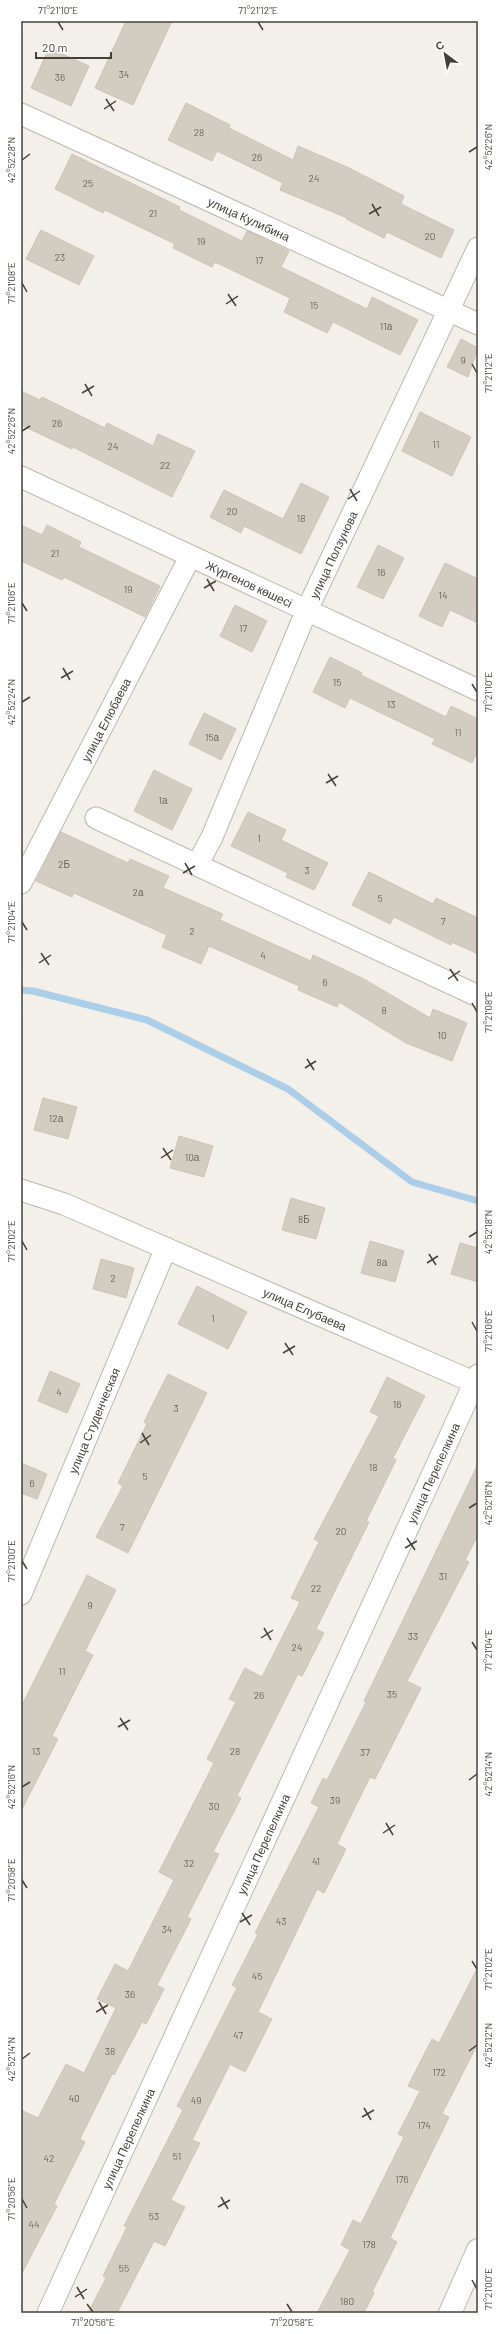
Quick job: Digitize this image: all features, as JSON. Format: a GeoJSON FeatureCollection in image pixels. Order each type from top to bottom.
{"type":"FeatureCollection","features":[{"type":"Feature","properties":{"kind":"street","name":"улица Кулибина"},"geometry":{"type":"LineString","coordinates":[[21,114],[478,324]]}},
{"type":"Feature","properties":{"kind":"street","name":"улица Ползунова"},"geometry":{"type":"LineString","coordinates":[[197,865],[212,837],[306,612],[478,248]]}},
{"type":"Feature","properties":{"kind":"street","name":"Жүргенов көшесі"},"geometry":{"type":"LineString","coordinates":[[21,477],[306,612],[478,690]]}},
{"type":"Feature","properties":{"kind":"street","name":"улица Елюбаева"},"geometry":{"type":"LineString","coordinates":[[21,883],[190,557]]}},
{"type":"Feature","properties":{"kind":"street"},"geometry":{"type":"LineString","coordinates":[[96,818],[478,996]]}},
{"type":"Feature","properties":{"kind":"street","name":"улица Елубаева"},"geometry":{"type":"LineString","coordinates":[[21,1190],[64,1204],[477,1381]]}},
{"type":"Feature","properties":{"kind":"street","name":"улица Студенческая"},"geometry":{"type":"LineString","coordinates":[[21,1594],[26,1569],[166,1248]]}},
{"type":"Feature","properties":{"kind":"street","name":"улица Перепелкина"},"geometry":{"type":"LineString","coordinates":[[48,2313],[477,1381]]}},
{"type":"Feature","properties":{"kind":"street"},"geometry":{"type":"LineString","coordinates":[[450,2313],[478,2250]]}},
{"type":"Feature","properties":{"kind":"building"},"geometry":{"type":"Polygon","coordinates":[[[126,21],[172,21],[133,105],[95,88],[126,21]]]}},
{"type":"Feature","properties":{"kind":"building"},"geometry":{"type":"Polygon","coordinates":[[[49,48],[89,66],[71,106],[31,88],[49,48]]]}},
{"type":"Feature","properties":{"kind":"building"},"geometry":{"type":"Polygon","coordinates":[[[186,103],[230,125],[229,128],[293,160],[298,146],[347,167],[404,196],[401,204],[454,230],[441,258],[387,232],[384,238],[346,219],[347,218],[280,190],[283,183],[217,151],[212,161],[168,140],[186,103]]]}},
{"type":"Feature","properties":{"kind":"building"},"geometry":{"type":"Polygon","coordinates":[[[72,154],[180,207],[179,210],[242,241],[247,231],[289,251],[281,267],[367,309],[372,297],[418,320],[400,355],[333,322],[327,333],[284,312],[290,298],[215,262],[212,267],[173,248],[175,244],[105,210],[103,213],[55,189],[72,154]]]}},
{"type":"Feature","properties":{"kind":"building"},"geometry":{"type":"Polygon","coordinates":[[[41,230],[94,256],[79,285],[26,259],[41,230]]]}},
{"type":"Feature","properties":{"kind":"building"},"geometry":{"type":"Polygon","coordinates":[[[461,339],[478,348],[468,377],[447,367],[461,339]]]}},
{"type":"Feature","properties":{"kind":"building"},"geometry":{"type":"Polygon","coordinates":[[[21,391],[40,400],[42,397],[105,428],[107,423],[153,446],[158,434],[195,451],[172,497],[73,447],[72,449],[21,425],[21,391]]]}},
{"type":"Feature","properties":{"kind":"building"},"geometry":{"type":"Polygon","coordinates":[[[420,412],[471,437],[452,476],[402,451],[420,412]]]}},
{"type":"Feature","properties":{"kind":"building"},"geometry":{"type":"Polygon","coordinates":[[[301,483],[329,497],[301,554],[244,526],[241,533],[210,517],[224,490],[283,519],[301,483]]]}},
{"type":"Feature","properties":{"kind":"building"},"geometry":{"type":"Polygon","coordinates":[[[21,525],[42,535],[47,525],[81,542],[79,547],[160,586],[145,617],[64,577],[62,580],[21,561],[21,525]]]}},
{"type":"Feature","properties":{"kind":"building"},"geometry":{"type":"Polygon","coordinates":[[[378,545],[404,558],[383,599],[357,587],[378,545]]]}},
{"type":"Feature","properties":{"kind":"building"},"geometry":{"type":"Polygon","coordinates":[[[445,563],[478,579],[478,623],[450,610],[442,627],[419,616],[445,563]]]}},
{"type":"Feature","properties":{"kind":"building"},"geometry":{"type":"Polygon","coordinates":[[[235,605],[267,621],[252,652],[220,636],[235,605]]]}},
{"type":"Feature","properties":{"kind":"building"},"geometry":{"type":"Polygon","coordinates":[[[330,657],[362,673],[361,675],[446,717],[451,706],[478,719],[478,750],[472,763],[432,744],[435,739],[350,698],[345,708],[313,692],[330,657]]]}},
{"type":"Feature","properties":{"kind":"building"},"geometry":{"type":"Polygon","coordinates":[[[204,713],[236,729],[221,760],[189,744],[204,713]]]}},
{"type":"Feature","properties":{"kind":"building"},"geometry":{"type":"Polygon","coordinates":[[[154,770],[192,789],[172,830],[134,811],[154,770]]]}},
{"type":"Feature","properties":{"kind":"building"},"geometry":{"type":"Polygon","coordinates":[[[248,812],[286,830],[281,840],[328,863],[314,890],[286,877],[288,873],[231,846],[248,812]]]}},
{"type":"Feature","properties":{"kind":"building"},"geometry":{"type":"Polygon","coordinates":[[[61,832],[128,863],[130,859],[169,876],[163,888],[223,914],[220,920],[311,961],[313,955],[364,979],[430,1018],[433,1009],[467,1023],[452,1061],[406,1043],[339,1002],[337,1007],[298,990],[299,986],[209,946],[201,964],[162,947],[167,935],[74,893],[72,897],[36,881],[61,832]]]}},
{"type":"Feature","properties":{"kind":"building"},"geometry":{"type":"Polygon","coordinates":[[[369,872],[433,904],[436,898],[478,918],[478,954],[452,942],[451,945],[394,917],[390,924],[352,905],[369,872]]]}},
{"type":"Feature","properties":{"kind":"building"},"geometry":{"type":"Polygon","coordinates":[[[43,1098],[77,1107],[68,1139],[34,1130],[43,1098]]]}},
{"type":"Feature","properties":{"kind":"building"},"geometry":{"type":"Polygon","coordinates":[[[179,1136],[213,1146],[204,1177],[170,1168],[179,1136]]]}},
{"type":"Feature","properties":{"kind":"building"},"geometry":{"type":"Polygon","coordinates":[[[291,1198],[325,1208],[316,1239],[282,1230],[291,1198]]]}},
{"type":"Feature","properties":{"kind":"building"},"geometry":{"type":"Polygon","coordinates":[[[370,1241],[404,1251],[395,1282],[361,1273],[370,1241]]]}},
{"type":"Feature","properties":{"kind":"building"},"geometry":{"type":"Polygon","coordinates":[[[460,1243],[478,1248],[478,1282],[451,1274],[460,1243]]]}},
{"type":"Feature","properties":{"kind":"building"},"geometry":{"type":"Polygon","coordinates":[[[101,1259],[134,1268],[126,1298],[93,1289],[101,1259]]]}},
{"type":"Feature","properties":{"kind":"building"},"geometry":{"type":"Polygon","coordinates":[[[197,1286],[247,1312],[228,1349],[178,1324],[197,1286]]]}},
{"type":"Feature","properties":{"kind":"building"},"geometry":{"type":"Polygon","coordinates":[[[50,1371],[80,1384],[67,1413],[38,1401],[50,1371]]]}},
{"type":"Feature","properties":{"kind":"building"},"geometry":{"type":"Polygon","coordinates":[[[168,1374],[207,1393],[128,1553],[96,1537],[123,1486],[118,1483],[147,1424],[144,1422],[168,1374]]]}},
{"type":"Feature","properties":{"kind":"building"},"geometry":{"type":"Polygon","coordinates":[[[387,1377],[425,1396],[393,1458],[396,1460],[366,1521],[369,1522],[316,1629],[324,1633],[302,1676],[298,1674],[237,1796],[241,1798],[213,1852],[219,1854],[187,1917],[191,1919],[157,1985],[164,1989],[146,2024],[142,2022],[114,2075],[112,2074],[80,2139],[85,2142],[54,2204],[57,2206],[21,2275],[21,2110],[38,2118],[66,2064],[84,2073],[116,2008],[97,1999],[115,1964],[128,1971],[174,1880],[159,1872],[214,1763],[207,1759],[236,1702],[229,1699],[245,1668],[262,1677],[300,1602],[291,1598],[319,1542],[314,1539],[379,1416],[370,1412],[387,1377]]]}},
{"type":"Feature","properties":{"kind":"building"},"geometry":{"type":"Polygon","coordinates":[[[21,1463],[47,1474],[37,1499],[21,1493],[21,1463]]]}},
{"type":"Feature","properties":{"kind":"building"},"geometry":{"type":"Polygon","coordinates":[[[478,1464],[478,1535],[465,1560],[469,1562],[407,1681],[421,1688],[375,1779],[370,1777],[337,1844],[346,1849],[324,1893],[317,1889],[258,2012],[272,2019],[245,2072],[230,2064],[192,2140],[200,2143],[171,2200],[185,2207],[165,2246],[154,2241],[117,2313],[88,2313],[106,2278],[103,2276],[127,2227],[124,2226],[183,2110],[177,2106],[237,1988],[232,1985],[258,1934],[255,1933],[319,1807],[311,1803],[323,1778],[327,1780],[366,1702],[364,1701],[478,1464]]]}},
{"type":"Feature","properties":{"kind":"building"},"geometry":{"type":"Polygon","coordinates":[[[87,1575],[116,1590],[85,1651],[93,1655],[52,1736],[58,1739],[21,1811],[21,1707],[87,1575]]]}},
{"type":"Feature","properties":{"kind":"building"},"geometry":{"type":"Polygon","coordinates":[[[478,1967],[478,2043],[442,2114],[449,2117],[390,2238],[397,2242],[372,2292],[374,2293],[364,2313],[317,2313],[350,2250],[341,2245],[353,2220],[361,2224],[404,2137],[398,2134],[420,2091],[408,2086],[432,2039],[439,2043],[478,1967]]]}},
{"type":"Feature","properties":{"kind":"waterway"},"geometry":{"type":"LineString","coordinates":[[21,990],[33,991],[147,1020],[288,1089],[412,1182],[478,1201]]}}]}
